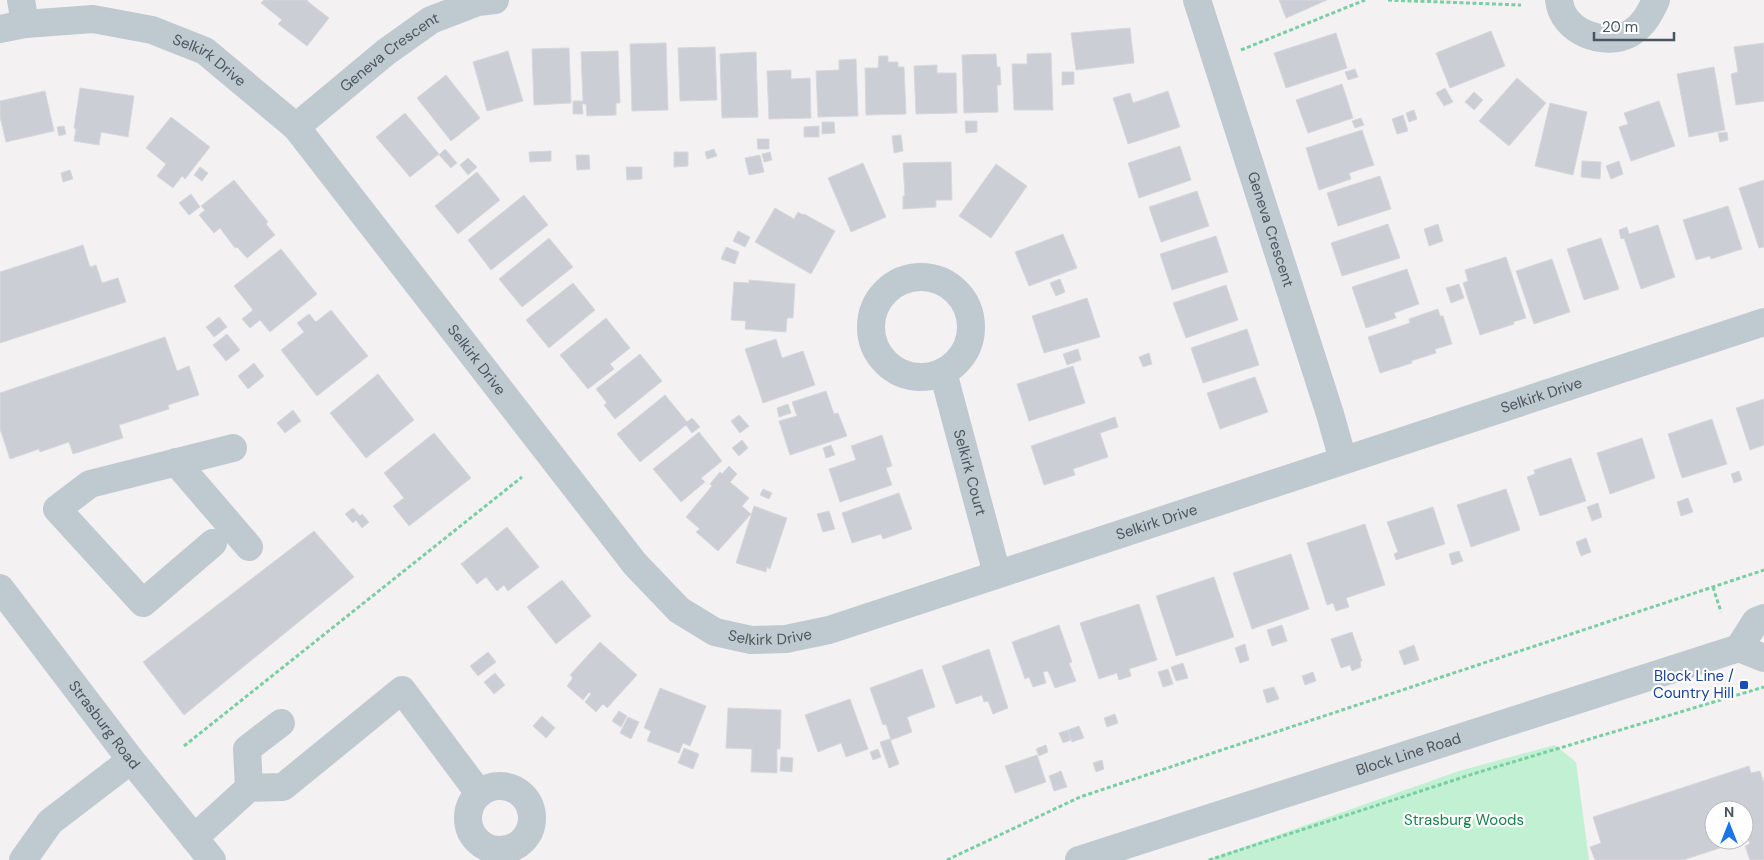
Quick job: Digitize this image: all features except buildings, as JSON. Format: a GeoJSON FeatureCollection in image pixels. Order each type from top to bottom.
{"type":"FeatureCollection","features":[{"type":"Feature","properties":{"kind":"street","name":"Geneva Crescent"},"geometry":{"type":"LineString","coordinates":[[296,127],[386,52],[431,20],[478,2],[494,0]]}},
{"type":"Feature","properties":{"kind":"street","name":"Geneva Crescent"},"geometry":{"type":"LineString","coordinates":[[1197,0],[1215,61],[1330,414],[1342,460]]}},
{"type":"Feature","properties":{"kind":"street"},"geometry":{"type":"LineString","coordinates":[[1559,0],[1559,6],[1570,25],[1589,36],[1610,40],[1631,34],[1647,20],[1656,0]]}},
{"type":"Feature","properties":{"kind":"street","name":"Selkirk Drive"},"geometry":{"type":"LineString","coordinates":[[15,18],[93,19],[152,30],[205,51],[296,127],[635,564],[679,610],[715,632],[751,640],[786,639],[829,630],[1764,322]]}},
{"type":"Feature","properties":{"kind":"street","name":"Selkirk Court"},"geometry":{"type":"LineString","coordinates":[[943,372],[997,574]]}},
{"type":"Feature","properties":{"kind":"street"},"geometry":{"type":"LineString","coordinates":[[213,542],[143,603],[58,509],[90,484],[233,448]]}},
{"type":"Feature","properties":{"kind":"street"},"geometry":{"type":"LineString","coordinates":[[176,462],[249,547]]}},
{"type":"Feature","properties":{"kind":"street","name":"Strasburg Road"},"geometry":{"type":"LineString","coordinates":[[0,588],[131,760],[212,860]]}},
{"type":"Feature","properties":{"kind":"street"},"geometry":{"type":"LineString","coordinates":[[1764,618],[1756,621],[1739,648],[1764,658]]}},
{"type":"Feature","properties":{"kind":"street","name":"Block Line Road"},"geometry":{"type":"LineString","coordinates":[[1080,860],[1739,648]]}},
{"type":"Feature","properties":{"kind":"street"},"geometry":{"type":"LineString","coordinates":[[194,838],[250,788],[283,787],[402,690],[479,793]]}},
{"type":"Feature","properties":{"kind":"street"},"geometry":{"type":"LineString","coordinates":[[250,788],[247,749],[281,723]]}},
{"type":"Feature","properties":{"kind":"street"},"geometry":{"type":"LineString","coordinates":[[23,860],[50,822],[131,760]]}},
{"type":"Feature","properties":{"kind":"path"},"geometry":{"type":"LineString","coordinates":[[1215,61],[1365,0]]}},
{"type":"Feature","properties":{"kind":"path"},"geometry":{"type":"LineString","coordinates":[[1388,0],[1521,5]]}},
{"type":"Feature","properties":{"kind":"path"},"geometry":{"type":"LineString","coordinates":[[184,746],[522,477]]}},
{"type":"Feature","properties":{"kind":"path"},"geometry":{"type":"LineString","coordinates":[[947,860],[1066,803],[1764,570]]}},
{"type":"Feature","properties":{"kind":"path"},"geometry":{"type":"LineString","coordinates":[[1713,587],[1721,612]]}},
{"type":"Feature","properties":{"kind":"path"},"geometry":{"type":"LineString","coordinates":[[1209,860],[1485,770],[1764,687]]}},
{"type":"Feature","properties":{"kind":"green space","name":"Strasburg Woods"},"geometry":{"type":"Polygon","coordinates":[[[1555,745],[1576,762],[1589,860],[1207,860],[1459,771],[1555,745]]]}},
{"type":"Feature","properties":{"kind":"place","name":"Block Line / Country Hill"},"geometry":{"type":"Point","coordinates":[1744,685]}}]}
